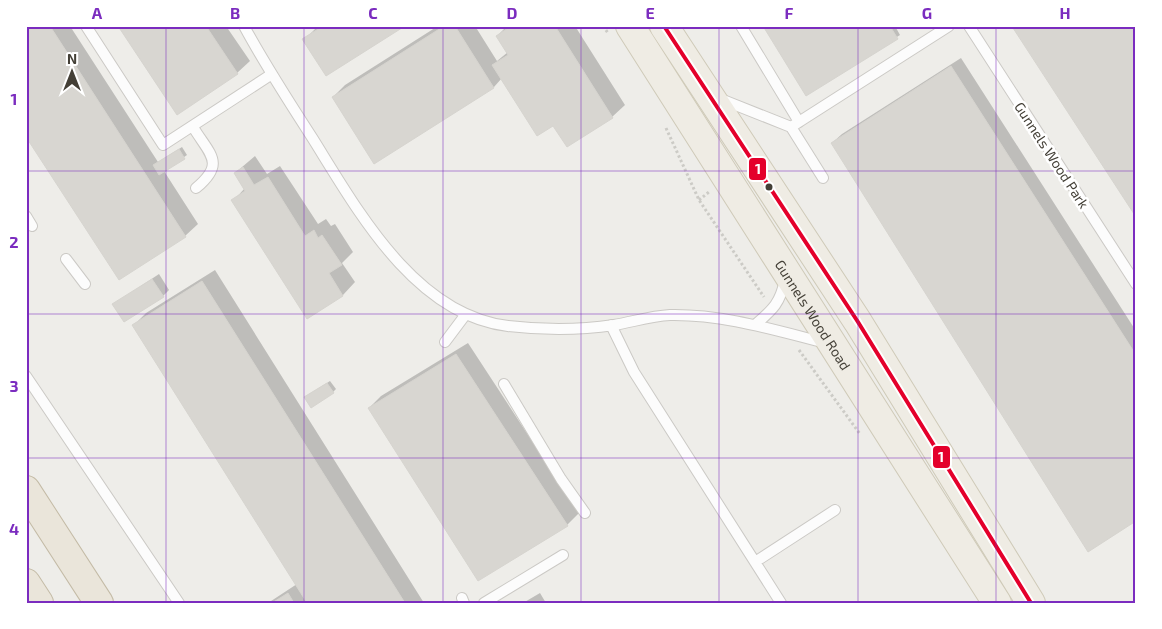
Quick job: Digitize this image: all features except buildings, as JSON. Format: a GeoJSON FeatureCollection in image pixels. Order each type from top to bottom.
{"type":"FeatureCollection","features":[{"type":"Feature","properties":{"kind":"highway"},"geometry":{"type":"LineString","coordinates":[[26,490],[99,603]]}},
{"type":"Feature","properties":{"kind":"highway"},"geometry":{"type":"LineString","coordinates":[[26,584],[39,603]]}},
{"type":"Feature","properties":{"kind":"main road","name":"Gunnels Wood Road"},"geometry":{"type":"LineString","coordinates":[[630,26],[997,603]]}},
{"type":"Feature","properties":{"kind":"main road"},"geometry":{"type":"LineString","coordinates":[[664,26],[858,322],[1031,603]]}},
{"type":"Feature","properties":{"kind":"lane"},"geometry":{"type":"LineString","coordinates":[[86,26],[163,145],[272,74]]}},
{"type":"Feature","properties":{"kind":"lane"},"geometry":{"type":"LineString","coordinates":[[244,26],[355,206],[383,246],[432,294],[466,314],[507,326],[550,329],[611,325],[668,315],[725,318],[833,345]]}},
{"type":"Feature","properties":{"kind":"lane"},"geometry":{"type":"LineString","coordinates":[[741,26],[823,178]]}},
{"type":"Feature","properties":{"kind":"lane"},"geometry":{"type":"LineString","coordinates":[[795,124],[949,26]]}},
{"type":"Feature","properties":{"kind":"lane","name":"Gunnels Wood Park"},"geometry":{"type":"LineString","coordinates":[[969,26],[1136,284]]}},
{"type":"Feature","properties":{"kind":"lane"},"geometry":{"type":"LineString","coordinates":[[709,96],[795,124]]}},
{"type":"Feature","properties":{"kind":"lane"},"geometry":{"type":"LineString","coordinates":[[193,127],[213,162],[213,170],[209,177],[196,188]]}},
{"type":"Feature","properties":{"kind":"lane"},"geometry":{"type":"LineString","coordinates":[[26,216],[32,226]]}},
{"type":"Feature","properties":{"kind":"lane"},"geometry":{"type":"LineString","coordinates":[[66,259],[85,284]]}},
{"type":"Feature","properties":{"kind":"lane"},"geometry":{"type":"LineString","coordinates":[[755,325],[772,310],[782,297],[787,273]]}},
{"type":"Feature","properties":{"kind":"lane"},"geometry":{"type":"LineString","coordinates":[[445,342],[466,314]]}},
{"type":"Feature","properties":{"kind":"lane"},"geometry":{"type":"LineString","coordinates":[[611,325],[634,372],[781,603]]}},
{"type":"Feature","properties":{"kind":"lane"},"geometry":{"type":"LineString","coordinates":[[26,376],[179,603]]}},
{"type":"Feature","properties":{"kind":"lane"},"geometry":{"type":"LineString","coordinates":[[504,384],[561,479],[585,513]]}},
{"type":"Feature","properties":{"kind":"lane"},"geometry":{"type":"LineString","coordinates":[[755,562],[835,510]]}},
{"type":"Feature","properties":{"kind":"lane"},"geometry":{"type":"LineString","coordinates":[[484,603],[563,555]]}},
{"type":"Feature","properties":{"kind":"path"},"geometry":{"type":"LineString","coordinates":[[699,200],[711,190],[708,186]]}},
{"type":"Feature","properties":{"kind":"transit line","name":"1"},"geometry":{"type":"LineString","coordinates":[[664,26],[858,322],[1031,603]]}}]}
